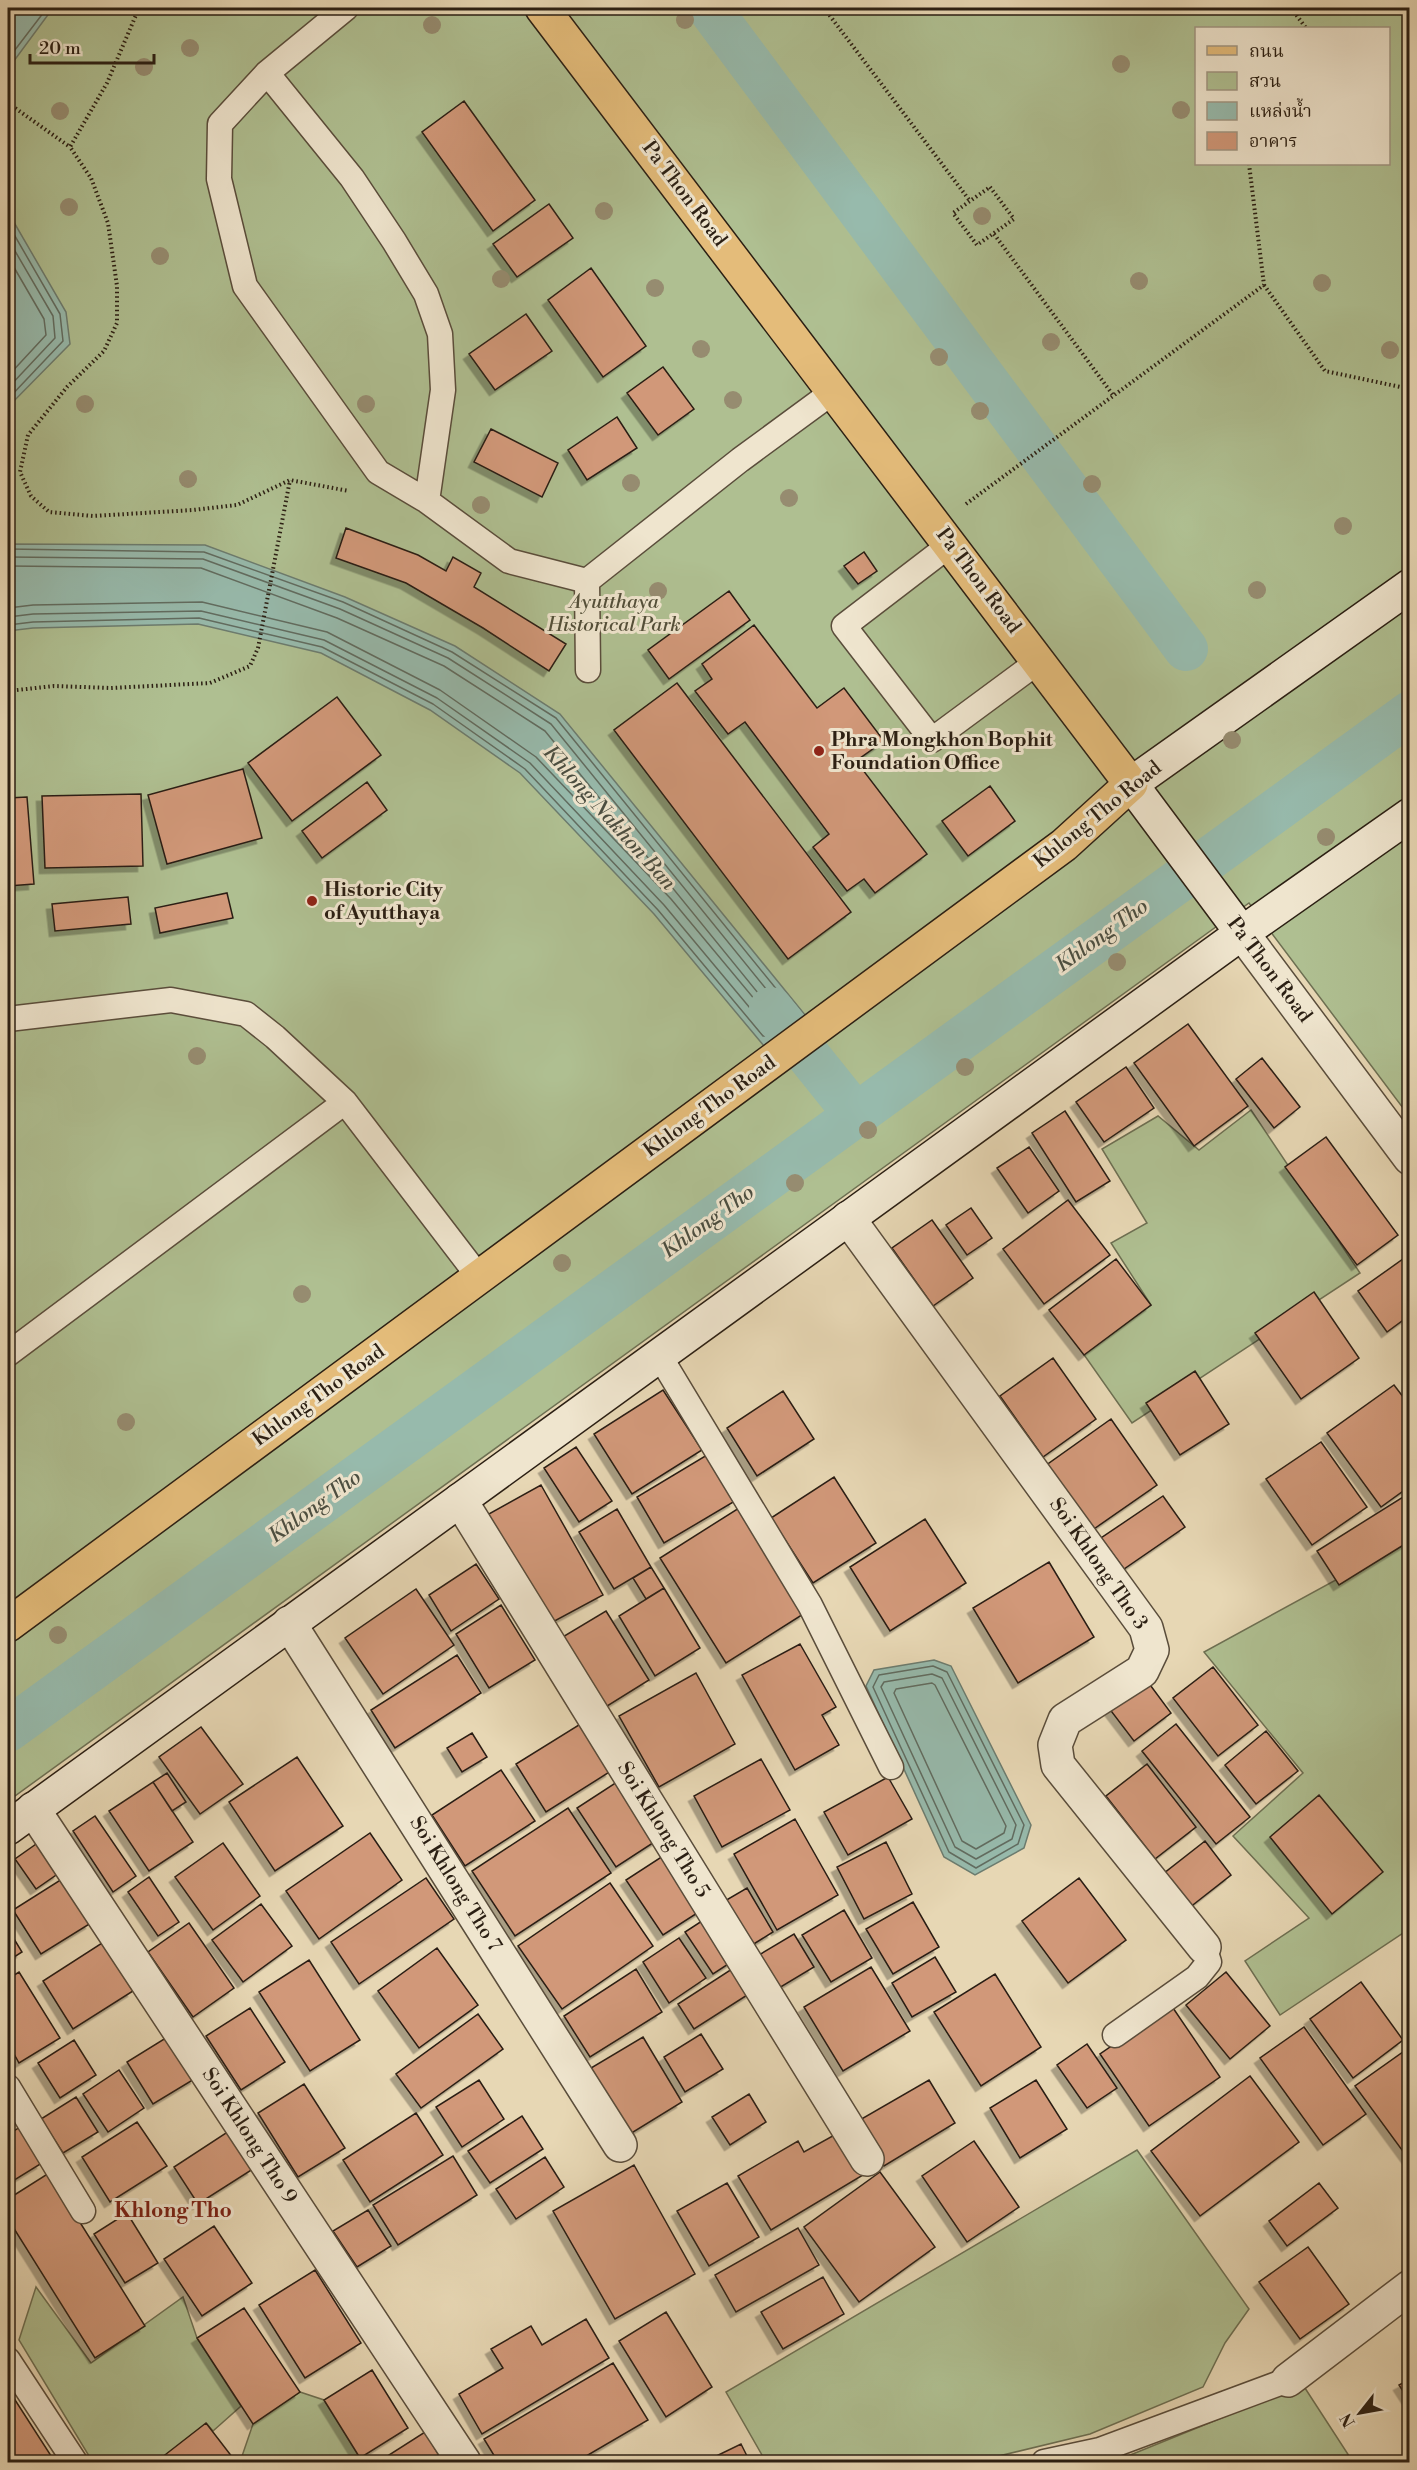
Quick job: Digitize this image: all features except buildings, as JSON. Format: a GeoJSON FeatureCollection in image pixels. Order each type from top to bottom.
{"type":"FeatureCollection","features":[{"type":"Feature","properties":{"kind":"main road","name":"Pa Thon Road"},"geometry":{"type":"LineString","coordinates":[[542,8],[1131,784]]}},
{"type":"Feature","properties":{"kind":"main road","name":"Khlong Tho Road"},"geometry":{"type":"LineString","coordinates":[[8,1625],[1064,845],[1131,784]]}},
{"type":"Feature","properties":{"kind":"street","name":"Khlong Tho Road"},"geometry":{"type":"LineString","coordinates":[[1131,784],[1410,586]]}},
{"type":"Feature","properties":{"kind":"street","name":"Pa Thon Road"},"geometry":{"type":"LineString","coordinates":[[1131,784],[1410,1158]]}},
{"type":"Feature","properties":{"kind":"street"},"geometry":{"type":"LineString","coordinates":[[20,1818],[848,1218],[1235,925],[1410,815]]}},
{"type":"Feature","properties":{"kind":"street","name":"Soi Khlong Tho 3"},"geometry":{"type":"LineString","coordinates":[[848,1218],[1146,1628],[1152,1650],[1142,1671],[1065,1720],[1055,1745],[1058,1765],[1204,1947]]}},
{"type":"Feature","properties":{"kind":"street","name":"Soi Khlong Tho 5"},"geometry":{"type":"LineString","coordinates":[[460,1500],[867,2159]]}},
{"type":"Feature","properties":{"kind":"street","name":"Soi Khlong Tho 7"},"geometry":{"type":"LineString","coordinates":[[289,1623],[620,2145]]}},
{"type":"Feature","properties":{"kind":"street","name":"Soi Khlong Tho 9"},"geometry":{"type":"LineString","coordinates":[[20,1818],[464,2463]]}},
{"type":"Feature","properties":{"kind":"street"},"geometry":{"type":"LineString","coordinates":[[1288,2380],[1410,2287]]}},
{"type":"Feature","properties":{"kind":"lane"},"geometry":{"type":"LineString","coordinates":[[346,8],[267,74],[220,124],[219,179],[245,286],[378,472],[427,501],[508,561],[587,581]]}},
{"type":"Feature","properties":{"kind":"lane"},"geometry":{"type":"LineString","coordinates":[[267,74],[352,178],[426,294],[440,334],[443,390],[427,501]]}},
{"type":"Feature","properties":{"kind":"lane"},"geometry":{"type":"LineString","coordinates":[[587,581],[740,460],[834,391]]}},
{"type":"Feature","properties":{"kind":"lane"},"geometry":{"type":"LineString","coordinates":[[944,535],[844,626],[932,740],[1039,661]]}},
{"type":"Feature","properties":{"kind":"lane"},"geometry":{"type":"LineString","coordinates":[[587,581],[588,670]]}},
{"type":"Feature","properties":{"kind":"lane"},"geometry":{"type":"LineString","coordinates":[[8,1019],[171,1000],[246,1014],[275,1037],[345,1102],[479,1277]]}},
{"type":"Feature","properties":{"kind":"lane"},"geometry":{"type":"LineString","coordinates":[[8,1354],[345,1102]]}},
{"type":"Feature","properties":{"kind":"lane"},"geometry":{"type":"LineString","coordinates":[[659,1355],[810,1605],[891,1767]]}},
{"type":"Feature","properties":{"kind":"lane"},"geometry":{"type":"LineString","coordinates":[[1115,2035],[1197,1977],[1209,1962],[1204,1947]]}},
{"type":"Feature","properties":{"kind":"lane"},"geometry":{"type":"LineString","coordinates":[[8,2087],[83,2211]]}},
{"type":"Feature","properties":{"kind":"lane"},"geometry":{"type":"LineString","coordinates":[[8,2360],[75,2463]]}},
{"type":"Feature","properties":{"kind":"lane"},"geometry":{"type":"LineString","coordinates":[[1044,2463],[1100,2450],[1288,2380]]}},
{"type":"Feature","properties":{"kind":"path"},"geometry":{"type":"LineString","coordinates":[[70,147],[107,83],[139,8]]}},
{"type":"Feature","properties":{"kind":"path"},"geometry":{"type":"LineString","coordinates":[[824,8],[970,201]]}},
{"type":"Feature","properties":{"kind":"path"},"geometry":{"type":"LineString","coordinates":[[1291,8],[1305,27]]}},
{"type":"Feature","properties":{"kind":"path"},"geometry":{"type":"LineString","coordinates":[[8,103],[70,147],[91,178],[108,223],[117,286],[117,323],[104,351],[66,387],[28,435],[20,472],[32,496],[50,512],[93,516],[193,510],[237,504],[290,480],[366,494],[378,472]]}},
{"type":"Feature","properties":{"kind":"path"},"geometry":{"type":"LineString","coordinates":[[1250,165],[1264,285],[1325,372],[1410,388]]}},
{"type":"Feature","properties":{"kind":"path"},"geometry":{"type":"LineString","coordinates":[[990,187],[1014,219],[994,234],[977,245],[953,213],[990,187]]}},
{"type":"Feature","properties":{"kind":"path"},"geometry":{"type":"LineString","coordinates":[[994,234],[1113,395]]}},
{"type":"Feature","properties":{"kind":"path"},"geometry":{"type":"LineString","coordinates":[[944,535],[1009,472],[1264,285]]}},
{"type":"Feature","properties":{"kind":"path"},"geometry":{"type":"LineString","coordinates":[[8,691],[54,686],[111,688],[210,684],[250,666],[258,648],[290,480]]}},
{"type":"Feature","properties":{"kind":"green space","name":"Ayutthaya Historical Park"},"geometry":{"type":"Polygon","coordinates":[[[8,8],[1409,8],[1409,1116],[1249,903],[8,1801],[8,8]]]}},
{"type":"Feature","properties":{"kind":"green space"},"geometry":{"type":"Polygon","coordinates":[[[1251,1110],[1360,1273],[1132,1423],[1080,1349],[1151,1305],[1111,1243],[1147,1223],[1102,1149],[1158,1116],[1199,1150],[1251,1110]]]}},
{"type":"Feature","properties":{"kind":"green space"},"geometry":{"type":"Polygon","coordinates":[[[1409,1540],[1409,1929],[1280,2015],[1245,1961],[1309,1918],[1233,1836],[1303,1773],[1204,1652],[1409,1540]]]}},
{"type":"Feature","properties":{"kind":"green space"},"geometry":{"type":"Polygon","coordinates":[[[1137,2150],[1249,2309],[1225,2343],[1203,2387],[1090,2434],[974,2462],[766,2462],[726,2392],[1137,2150]]]}},
{"type":"Feature","properties":{"kind":"green space"},"geometry":{"type":"Polygon","coordinates":[[[36,2287],[91,2363],[183,2297],[197,2338],[241,2406],[213,2431],[207,2424],[162,2458],[165,2462],[136,2462],[89,2456],[19,2340],[36,2287]]]}},
{"type":"Feature","properties":{"kind":"green space"},"geometry":{"type":"Polygon","coordinates":[[[1303,2385],[1353,2462],[1113,2462],[1303,2385]]]}},
{"type":"Feature","properties":{"kind":"green space"},"geometry":{"type":"Polygon","coordinates":[[[300,2392],[324,2400],[360,2458],[357,2462],[240,2462],[253,2424],[300,2392]]]}},
{"type":"Feature","properties":{"kind":"water"},"geometry":{"type":"Polygon","coordinates":[[[8,8],[53,8],[8,69],[8,8]]]}},
{"type":"Feature","properties":{"kind":"water"},"geometry":{"type":"Polygon","coordinates":[[[8,212],[66,312],[70,344],[8,407],[8,212]]]}},
{"type":"Feature","properties":{"kind":"water"},"geometry":{"type":"Polygon","coordinates":[[[8,544],[205,545],[345,597],[455,646],[560,714],[806,1016],[764,1046],[654,914],[520,773],[430,710],[321,653],[198,624],[33,628],[8,631],[8,544]]]}},
{"type":"Feature","properties":{"kind":"water"},"geometry":{"type":"Polygon","coordinates":[[[934,1660],[951,1666],[1031,1825],[1024,1848],[975,1875],[944,1857],[866,1686],[874,1670],[934,1660]]]}},
{"type":"Feature","properties":{"kind":"waterway"},"geometry":{"type":"LineString","coordinates":[[709,8],[1186,649]]}},
{"type":"Feature","properties":{"kind":"waterway","name":"Khlong Tho"},"geometry":{"type":"LineString","coordinates":[[8,1730],[1410,713]]}},
{"type":"Feature","properties":{"kind":"waterway","name":"Khlong Nakhon Ban"},"geometry":{"type":"LineString","coordinates":[[771,1009],[856,1115]]}},
{"type":"Feature","properties":{"kind":"place","name":"Phra Mongkhon Bophit Foundation Office"},"geometry":{"type":"Point","coordinates":[819,751]}},
{"type":"Feature","properties":{"kind":"place","name":"Historic City of Ayutthaya"},"geometry":{"type":"Point","coordinates":[312,901]}},
{"type":"Feature","properties":{"kind":"district","name":"Khlong Tho"},"geometry":{"type":"Point","coordinates":[173,2211]}}]}
